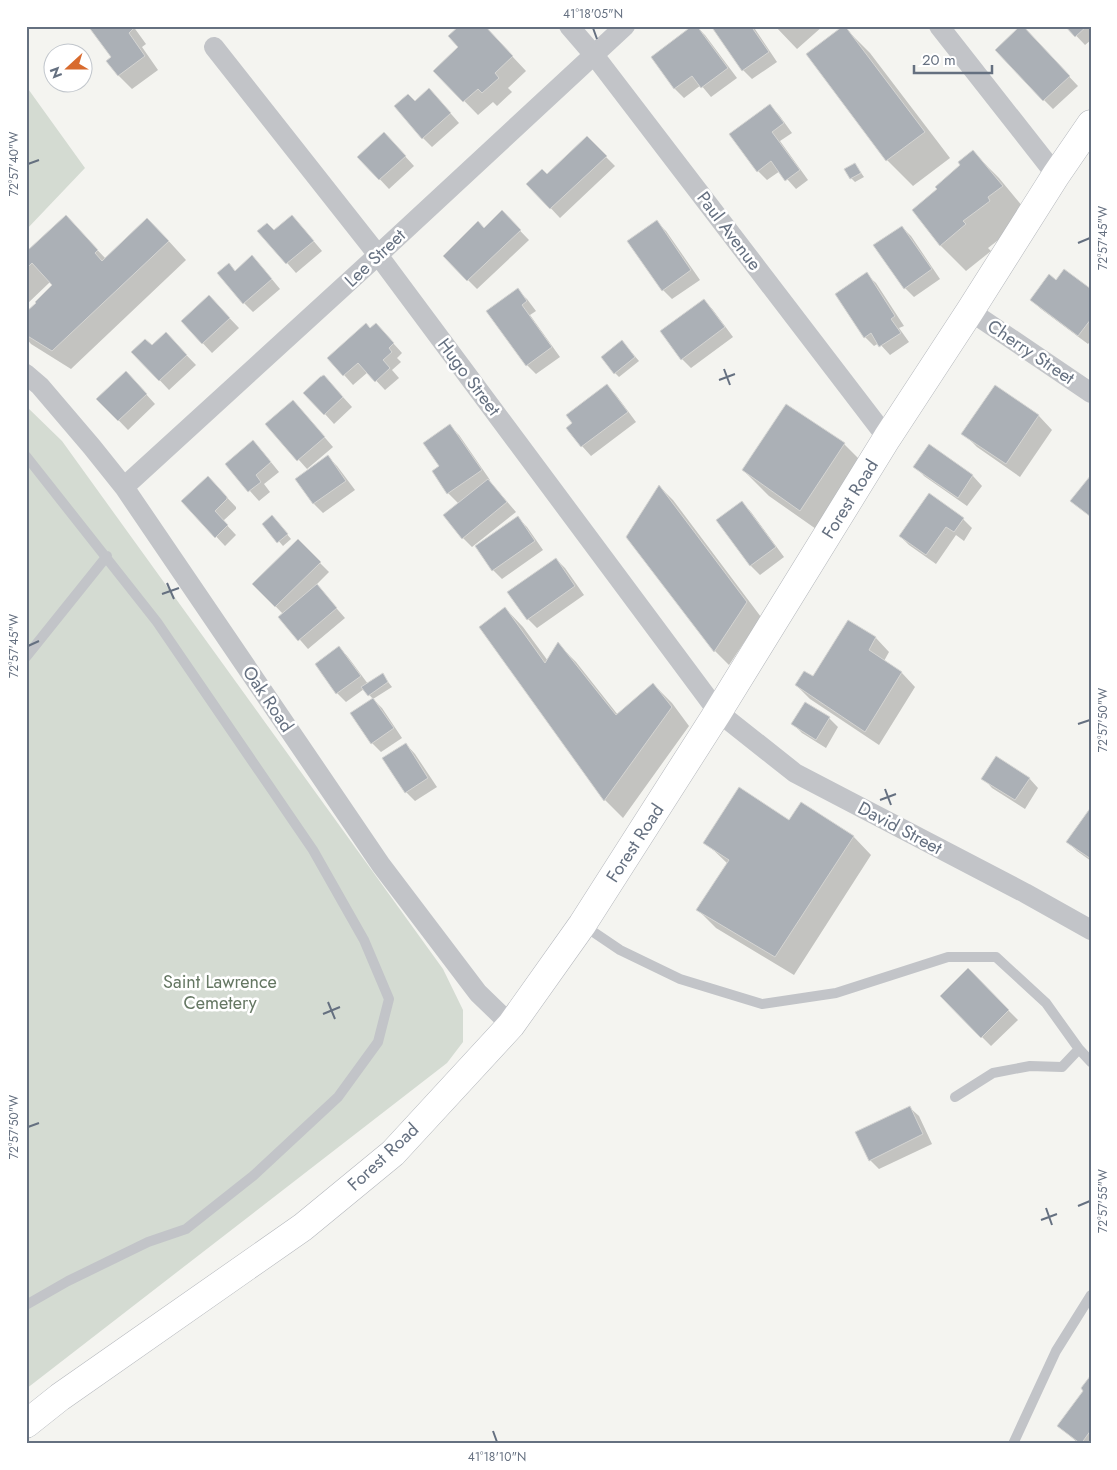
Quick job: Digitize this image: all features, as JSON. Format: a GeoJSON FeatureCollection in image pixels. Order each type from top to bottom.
{"type":"FeatureCollection","features":[{"type":"Feature","properties":{"kind":"main road","name":"Forest Road"},"geometry":{"type":"LineString","coordinates":[[26,1424],[60,1397],[318,1215],[393,1153],[511,1025],[582,925],[718,712],[887,438],[1056,175],[1091,124]]}},
{"type":"Feature","properties":{"kind":"street","name":"Paul Avenue"},"geometry":{"type":"LineString","coordinates":[[569,26],[594,55],[887,438]]}},
{"type":"Feature","properties":{"kind":"street","name":"Lee Street"},"geometry":{"type":"LineString","coordinates":[[124,487],[378,256],[625,26]]}},
{"type":"Feature","properties":{"kind":"street"},"geometry":{"type":"LineString","coordinates":[[939,26],[1056,175]]}},
{"type":"Feature","properties":{"kind":"street","name":"Hugo Street"},"geometry":{"type":"LineString","coordinates":[[214,46],[378,256],[718,712]]}},
{"type":"Feature","properties":{"kind":"street","name":"Cherry Street"},"geometry":{"type":"LineString","coordinates":[[970,310],[1091,393]]}},
{"type":"Feature","properties":{"kind":"street","name":"Oak Road"},"geometry":{"type":"LineString","coordinates":[[26,374],[46,392],[124,487],[380,865],[478,993],[511,1025]]}},
{"type":"Feature","properties":{"kind":"street","name":"David Street"},"geometry":{"type":"LineString","coordinates":[[718,712],[795,773],[1025,893],[1091,930]]}},
{"type":"Feature","properties":{"kind":"lane"},"geometry":{"type":"LineString","coordinates":[[26,456],[107,556],[157,622],[313,850],[364,940],[389,999],[378,1042],[338,1097],[253,1176],[186,1229],[148,1242],[68,1281],[26,1305]]}},
{"type":"Feature","properties":{"kind":"lane"},"geometry":{"type":"LineString","coordinates":[[26,657],[107,556]]}},
{"type":"Feature","properties":{"kind":"lane"},"geometry":{"type":"LineString","coordinates":[[582,925],[620,950],[680,979],[762,1004],[836,993],[948,957],[996,957],[1046,1003],[1078,1049],[1091,1062]]}},
{"type":"Feature","properties":{"kind":"lane"},"geometry":{"type":"LineString","coordinates":[[956,1097],[993,1073],[1030,1066],[1062,1067],[1078,1049]]}},
{"type":"Feature","properties":{"kind":"lane"},"geometry":{"type":"LineString","coordinates":[[1013,1444],[1056,1351],[1091,1295]]}},
{"type":"Feature","properties":{"kind":"green space"},"geometry":{"type":"Polygon","coordinates":[[[26,86],[85,168],[26,230],[26,86]]]}},
{"type":"Feature","properties":{"kind":"green space","name":"Saint Lawrence Cemetery"},"geometry":{"type":"Polygon","coordinates":[[[26,406],[62,441],[443,969],[463,1010],[463,1042],[447,1063],[26,1389],[26,406]]]}},
{"type":"Feature","properties":{"kind":"building"},"geometry":{"type":"Polygon","coordinates":[[[88,26],[130,26],[133,29],[129,33],[145,56],[118,76],[106,61],[111,57],[88,26]]]}},
{"type":"Feature","properties":{"kind":"building"},"geometry":{"type":"Polygon","coordinates":[[[459,26],[485,26],[513,56],[495,73],[499,78],[482,93],[478,89],[463,102],[433,71],[458,47],[448,36],[459,26]]]}},
{"type":"Feature","properties":{"kind":"building"},"geometry":{"type":"Polygon","coordinates":[[[692,26],[697,26],[728,68],[701,88],[692,76],[674,89],[651,57],[692,26]]]}},
{"type":"Feature","properties":{"kind":"building"},"geometry":{"type":"Polygon","coordinates":[[[711,26],[751,26],[769,52],[742,71],[711,26]]]}},
{"type":"Feature","properties":{"kind":"building"},"geometry":{"type":"Polygon","coordinates":[[[845,26],[925,132],[886,161],[806,54],[845,26]]]}},
{"type":"Feature","properties":{"kind":"building"},"geometry":{"type":"Polygon","coordinates":[[[1020,26],[1023,26],[1070,76],[1043,101],[995,50],[1020,26]]]}},
{"type":"Feature","properties":{"kind":"building"},"geometry":{"type":"Polygon","coordinates":[[[1065,26],[1087,26],[1075,37],[1065,26]]]}},
{"type":"Feature","properties":{"kind":"building"},"geometry":{"type":"Polygon","coordinates":[[[429,88],[451,113],[422,139],[394,106],[408,94],[415,101],[429,88]]]}},
{"type":"Feature","properties":{"kind":"building"},"geometry":{"type":"Polygon","coordinates":[[[770,104],[784,123],[772,132],[800,170],[785,181],[771,161],[757,172],[729,134],[770,104]]]}},
{"type":"Feature","properties":{"kind":"building"},"geometry":{"type":"Polygon","coordinates":[[[384,132],[406,156],[379,180],[357,157],[384,132]]]}},
{"type":"Feature","properties":{"kind":"building"},"geometry":{"type":"Polygon","coordinates":[[[587,136],[607,156],[550,209],[526,184],[542,169],[547,174],[587,136]]]}},
{"type":"Feature","properties":{"kind":"building"},"geometry":{"type":"Polygon","coordinates":[[[973,150],[1003,186],[988,197],[990,201],[963,221],[966,224],[940,246],[912,210],[937,189],[935,187],[960,165],[958,162],[973,150]]]}},
{"type":"Feature","properties":{"kind":"building"},"geometry":{"type":"Polygon","coordinates":[[[855,163],[861,173],[850,179],[844,169],[855,163]]]}},
{"type":"Feature","properties":{"kind":"building"},"geometry":{"type":"Polygon","coordinates":[[[502,210],[521,230],[467,281],[443,256],[478,221],[484,228],[502,210]]]}},
{"type":"Feature","properties":{"kind":"building"},"geometry":{"type":"Polygon","coordinates":[[[66,215],[98,250],[95,253],[102,261],[147,218],[169,241],[52,351],[26,335],[26,312],[52,285],[32,263],[26,269],[26,250],[66,215]]]}},
{"type":"Feature","properties":{"kind":"building"},"geometry":{"type":"Polygon","coordinates":[[[292,215],[314,241],[286,264],[257,231],[267,223],[274,230],[292,215]]]}},
{"type":"Feature","properties":{"kind":"building"},"geometry":{"type":"Polygon","coordinates":[[[657,220],[691,270],[662,291],[627,241],[657,220]]]}},
{"type":"Feature","properties":{"kind":"building"},"geometry":{"type":"Polygon","coordinates":[[[902,226],[932,269],[904,289],[873,245],[902,226]]]}},
{"type":"Feature","properties":{"kind":"building"},"geometry":{"type":"Polygon","coordinates":[[[252,255],[272,279],[243,304],[217,273],[229,263],[235,271],[252,255]]]}},
{"type":"Feature","properties":{"kind":"building"},"geometry":{"type":"Polygon","coordinates":[[[1064,269],[1091,289],[1091,319],[1078,336],[1030,300],[1049,274],[1056,280],[1064,269]]]}},
{"type":"Feature","properties":{"kind":"building"},"geometry":{"type":"Polygon","coordinates":[[[867,272],[895,316],[891,319],[901,333],[879,347],[871,333],[864,338],[835,294],[867,272]]]}},
{"type":"Feature","properties":{"kind":"building"},"geometry":{"type":"Polygon","coordinates":[[[518,288],[527,301],[522,305],[552,347],[526,366],[486,311],[518,288]]]}},
{"type":"Feature","properties":{"kind":"building"},"geometry":{"type":"Polygon","coordinates":[[[209,295],[230,318],[202,344],[181,321],[209,295]]]}},
{"type":"Feature","properties":{"kind":"building"},"geometry":{"type":"Polygon","coordinates":[[[704,299],[725,327],[681,360],[660,331],[704,299]]]}},
{"type":"Feature","properties":{"kind":"building"},"geometry":{"type":"Polygon","coordinates":[[[366,323],[370,328],[376,323],[394,343],[389,348],[392,352],[383,360],[390,368],[375,382],[358,363],[343,376],[327,358],[366,323]]]}},
{"type":"Feature","properties":{"kind":"building"},"geometry":{"type":"Polygon","coordinates":[[[166,332],[187,355],[159,381],[131,352],[145,339],[152,345],[166,332]]]}},
{"type":"Feature","properties":{"kind":"building"},"geometry":{"type":"Polygon","coordinates":[[[622,340],[635,357],[614,374],[601,357],[622,340]]]}},
{"type":"Feature","properties":{"kind":"building"},"geometry":{"type":"Polygon","coordinates":[[[126,371],[147,394],[118,421],[96,399],[126,371]]]}},
{"type":"Feature","properties":{"kind":"building"},"geometry":{"type":"Polygon","coordinates":[[[324,375],[343,397],[324,415],[303,393],[324,375]]]}},
{"type":"Feature","properties":{"kind":"building"},"geometry":{"type":"Polygon","coordinates":[[[607,384],[628,412],[581,447],[566,428],[572,423],[566,415],[607,384]]]}},
{"type":"Feature","properties":{"kind":"building"},"geometry":{"type":"Polygon","coordinates":[[[995,385],[1039,415],[1006,464],[961,434],[995,385]]]}},
{"type":"Feature","properties":{"kind":"building"},"geometry":{"type":"Polygon","coordinates":[[[293,400],[325,437],[297,461],[265,424],[293,400]]]}},
{"type":"Feature","properties":{"kind":"building"},"geometry":{"type":"Polygon","coordinates":[[[786,404],[845,443],[800,511],[742,470],[786,404]]]}},
{"type":"Feature","properties":{"kind":"building"},"geometry":{"type":"Polygon","coordinates":[[[450,424],[482,470],[447,494],[432,471],[439,466],[423,443],[450,424]]]}},
{"type":"Feature","properties":{"kind":"building"},"geometry":{"type":"Polygon","coordinates":[[[253,440],[271,462],[256,475],[261,482],[248,492],[225,464],[253,440]]]}},
{"type":"Feature","properties":{"kind":"building"},"geometry":{"type":"Polygon","coordinates":[[[929,444],[973,475],[958,498],[913,467],[929,444]]]}},
{"type":"Feature","properties":{"kind":"building"},"geometry":{"type":"Polygon","coordinates":[[[328,455],[346,481],[313,504],[295,479],[328,455]]]}},
{"type":"Feature","properties":{"kind":"building"},"geometry":{"type":"Polygon","coordinates":[[[1091,475],[1091,517],[1070,501],[1091,475]]]}},
{"type":"Feature","properties":{"kind":"building"},"geometry":{"type":"Polygon","coordinates":[[[208,476],[227,497],[215,511],[228,525],[215,538],[181,501],[208,476]]]}},
{"type":"Feature","properties":{"kind":"building"},"geometry":{"type":"Polygon","coordinates":[[[488,479],[507,502],[462,539],[443,515],[488,479]]]}},
{"type":"Feature","properties":{"kind":"building"},"geometry":{"type":"Polygon","coordinates":[[[659,485],[747,602],[714,652],[626,537],[659,485]]]}},
{"type":"Feature","properties":{"kind":"building"},"geometry":{"type":"Polygon","coordinates":[[[929,493],[964,518],[954,532],[946,527],[926,555],[899,536],[929,493]]]}},
{"type":"Feature","properties":{"kind":"building"},"geometry":{"type":"Polygon","coordinates":[[[742,501],[776,547],[750,566],[716,520],[742,501]]]}},
{"type":"Feature","properties":{"kind":"building"},"geometry":{"type":"Polygon","coordinates":[[[272,515],[288,534],[277,543],[262,524],[272,515]]]}},
{"type":"Feature","properties":{"kind":"building"},"geometry":{"type":"Polygon","coordinates":[[[518,516],[535,541],[492,571],[475,546],[518,516]]]}},
{"type":"Feature","properties":{"kind":"building"},"geometry":{"type":"Polygon","coordinates":[[[298,539],[321,562],[275,607],[252,584],[298,539]]]}},
{"type":"Feature","properties":{"kind":"building"},"geometry":{"type":"Polygon","coordinates":[[[556,558],[575,586],[527,620],[507,592],[556,558]]]}},
{"type":"Feature","properties":{"kind":"building"},"geometry":{"type":"Polygon","coordinates":[[[317,584],[337,608],[298,641],[278,617],[317,584]]]}},
{"type":"Feature","properties":{"kind":"building"},"geometry":{"type":"Polygon","coordinates":[[[505,607],[545,663],[558,642],[616,715],[653,683],[672,707],[604,801],[479,627],[505,607]]]}},
{"type":"Feature","properties":{"kind":"building"},"geometry":{"type":"Polygon","coordinates":[[[848,620],[876,637],[869,650],[902,672],[865,732],[795,685],[804,671],[813,676],[848,620]]]}},
{"type":"Feature","properties":{"kind":"building"},"geometry":{"type":"Polygon","coordinates":[[[339,646],[361,676],[336,694],[315,664],[339,646]]]}},
{"type":"Feature","properties":{"kind":"building"},"geometry":{"type":"Polygon","coordinates":[[[383,673],[388,682],[368,696],[361,687],[383,673]]]}},
{"type":"Feature","properties":{"kind":"building"},"geometry":{"type":"Polygon","coordinates":[[[373,698],[394,728],[371,744],[350,713],[373,698]]]}},
{"type":"Feature","properties":{"kind":"building"},"geometry":{"type":"Polygon","coordinates":[[[805,702],[830,717],[816,740],[791,724],[805,702]]]}},
{"type":"Feature","properties":{"kind":"building"},"geometry":{"type":"Polygon","coordinates":[[[406,743],[428,778],[405,793],[382,758],[406,743]]]}},
{"type":"Feature","properties":{"kind":"building"},"geometry":{"type":"Polygon","coordinates":[[[996,756],[1030,778],[1015,800],[981,779],[996,756]]]}},
{"type":"Feature","properties":{"kind":"building"},"geometry":{"type":"Polygon","coordinates":[[[739,787],[789,820],[801,802],[854,836],[775,957],[696,910],[729,860],[703,843],[739,787]]]}},
{"type":"Feature","properties":{"kind":"building"},"geometry":{"type":"Polygon","coordinates":[[[1091,807],[1091,859],[1066,842],[1091,807]]]}},
{"type":"Feature","properties":{"kind":"building"},"geometry":{"type":"Polygon","coordinates":[[[968,968],[1009,1010],[981,1038],[940,996],[968,968]]]}},
{"type":"Feature","properties":{"kind":"building"},"geometry":{"type":"Polygon","coordinates":[[[910,1106],[923,1134],[869,1161],[855,1132],[910,1106]]]}},
{"type":"Feature","properties":{"kind":"building"},"geometry":{"type":"Polygon","coordinates":[[[1091,1375],[1091,1430],[1081,1444],[1057,1426],[1083,1391],[1081,1388],[1091,1375]]]}}]}
